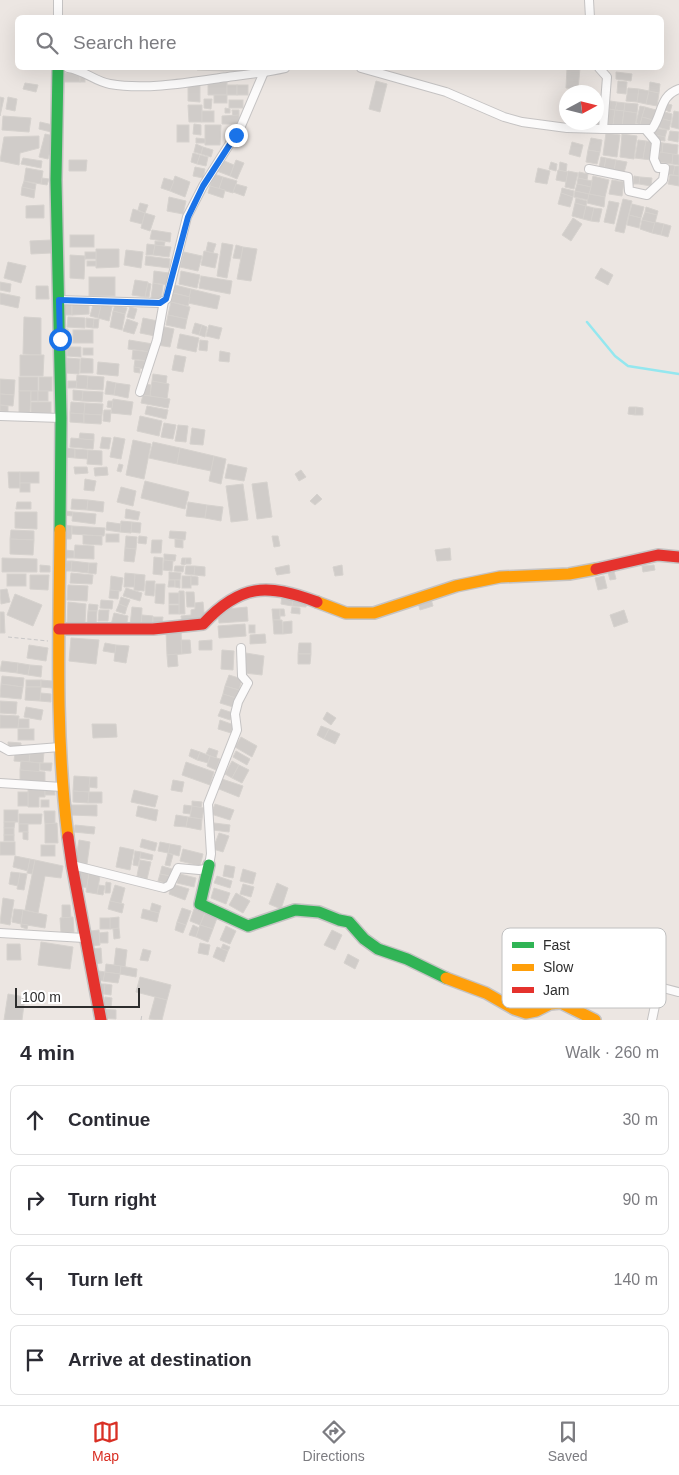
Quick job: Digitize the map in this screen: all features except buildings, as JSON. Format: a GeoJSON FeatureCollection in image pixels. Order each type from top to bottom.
{"type":"FeatureCollection","features":[{"type":"Feature","properties":{"kind":"street"},"geometry":{"type":"LineString","coordinates":[[58,0],[58,15]]}},
{"type":"Feature","properties":{"kind":"street"},"geometry":{"type":"LineString","coordinates":[[589,0],[590,15]]}},
{"type":"Feature","properties":{"kind":"street"},"geometry":{"type":"LineString","coordinates":[[58,70],[56,180],[61,418],[60,747],[62,787],[72,866],[84,938],[101,1020]]}},
{"type":"Feature","properties":{"kind":"street"},"geometry":{"type":"LineString","coordinates":[[79,70],[84,71],[98,81],[130,86],[166,85],[274,70]]}},
{"type":"Feature","properties":{"kind":"street"},"geometry":{"type":"LineString","coordinates":[[368,70],[446,92],[504,117],[522,122],[559,127]]}},
{"type":"Feature","properties":{"kind":"street"},"geometry":{"type":"LineString","coordinates":[[601,70],[607,78],[604,116]]}},
{"type":"Feature","properties":{"kind":"street"},"geometry":{"type":"LineString","coordinates":[[140,392],[157,340],[164,301],[168,296],[182,238],[194,202],[241,126],[264,72]]}},
{"type":"Feature","properties":{"kind":"street"},"geometry":{"type":"LineString","coordinates":[[604,129],[652,129],[657,122],[664,100],[670,92],[679,89]]}},
{"type":"Feature","properties":{"kind":"street"},"geometry":{"type":"LineString","coordinates":[[589,169],[628,177],[630,191],[647,195],[663,180],[665,168],[658,168],[654,159],[656,142],[646,130]]}},
{"type":"Feature","properties":{"kind":"street"},"geometry":{"type":"LineString","coordinates":[[59,300],[137,303],[160,303],[164,301]]}},
{"type":"Feature","properties":{"kind":"street"},"geometry":{"type":"LineString","coordinates":[[0,416],[61,418]]}},
{"type":"Feature","properties":{"kind":"street"},"geometry":{"type":"LineString","coordinates":[[59,629],[153,629],[203,624],[218,608],[239,594],[268,590],[293,593],[346,612],[358,614],[374,613],[456,586],[500,577],[569,574],[609,567],[658,555],[679,556]]}},
{"type":"Feature","properties":{"kind":"street"},"geometry":{"type":"LineString","coordinates":[[241,648],[242,676],[248,682],[238,702],[235,714],[237,730],[208,804],[211,854],[200,904],[248,926],[295,910],[319,912],[349,922],[364,939],[378,949],[407,959],[452,982],[486,993],[502,1002]]}},
{"type":"Feature","properties":{"kind":"street"},"geometry":{"type":"LineString","coordinates":[[0,746],[9,750],[60,747]]}},
{"type":"Feature","properties":{"kind":"street"},"geometry":{"type":"LineString","coordinates":[[0,782],[62,787]]}},
{"type":"Feature","properties":{"kind":"street"},"geometry":{"type":"LineString","coordinates":[[72,866],[164,888],[170,885],[178,868],[199,870],[205,869],[209,865]]}},
{"type":"Feature","properties":{"kind":"street"},"geometry":{"type":"LineString","coordinates":[[0,933],[84,938]]}},
{"type":"Feature","properties":{"kind":"street"},"geometry":{"type":"LineString","coordinates":[[512,1008],[526,1013],[536,1012],[543,1008]]}},
{"type":"Feature","properties":{"kind":"street"},"geometry":{"type":"LineString","coordinates":[[572,1008],[595,1020]]}},
{"type":"Feature","properties":{"kind":"path"},"geometry":{"type":"LineString","coordinates":[[8,637],[59,642]]}},
{"type":"Feature","properties":{"kind":"path"},"geometry":{"type":"LineString","coordinates":[[141,1020],[142,1014]]}},
{"type":"Feature","properties":{"kind":"waterway"},"geometry":{"type":"LineString","coordinates":[[587,322],[615,356],[628,366],[679,374]]}},
{"type":"Feature","properties":{"kind":"traffic: fast"},"geometry":{"type":"LineString","coordinates":[[58,70],[56,180],[61,418],[60,530]]}},
{"type":"Feature","properties":{"kind":"traffic: fast"},"geometry":{"type":"LineString","coordinates":[[209,865],[200,904],[248,926],[295,910],[319,912],[349,922],[364,939],[378,949],[407,959],[446,978]]}},
{"type":"Feature","properties":{"kind":"traffic: slow"},"geometry":{"type":"LineString","coordinates":[[60,530],[59,722],[68,837]]}},
{"type":"Feature","properties":{"kind":"traffic: slow"},"geometry":{"type":"LineString","coordinates":[[317,602],[346,613],[374,613],[456,586],[500,577],[569,574],[596,569]]}},
{"type":"Feature","properties":{"kind":"traffic: slow"},"geometry":{"type":"LineString","coordinates":[[446,978],[486,993],[502,1002]]}},
{"type":"Feature","properties":{"kind":"traffic: slow"},"geometry":{"type":"LineString","coordinates":[[512,1008],[526,1013],[542,1008]]}},
{"type":"Feature","properties":{"kind":"traffic: slow"},"geometry":{"type":"LineString","coordinates":[[571,1008],[595,1020]]}},
{"type":"Feature","properties":{"kind":"traffic: jam"},"geometry":{"type":"LineString","coordinates":[[596,569],[658,555],[679,557]]}},
{"type":"Feature","properties":{"kind":"traffic: jam"},"geometry":{"type":"LineString","coordinates":[[59,629],[153,629],[203,624],[229,601],[242,594],[255,591],[283,592],[317,602]]}},
{"type":"Feature","properties":{"kind":"traffic: jam"},"geometry":{"type":"LineString","coordinates":[[68,837],[101,1020]]}},
{"type":"Feature","properties":{"kind":"route"},"geometry":{"type":"LineString","coordinates":[[60,339],[59,300],[160,303],[166,299],[188,217],[194,202],[236,135]]}}]}
